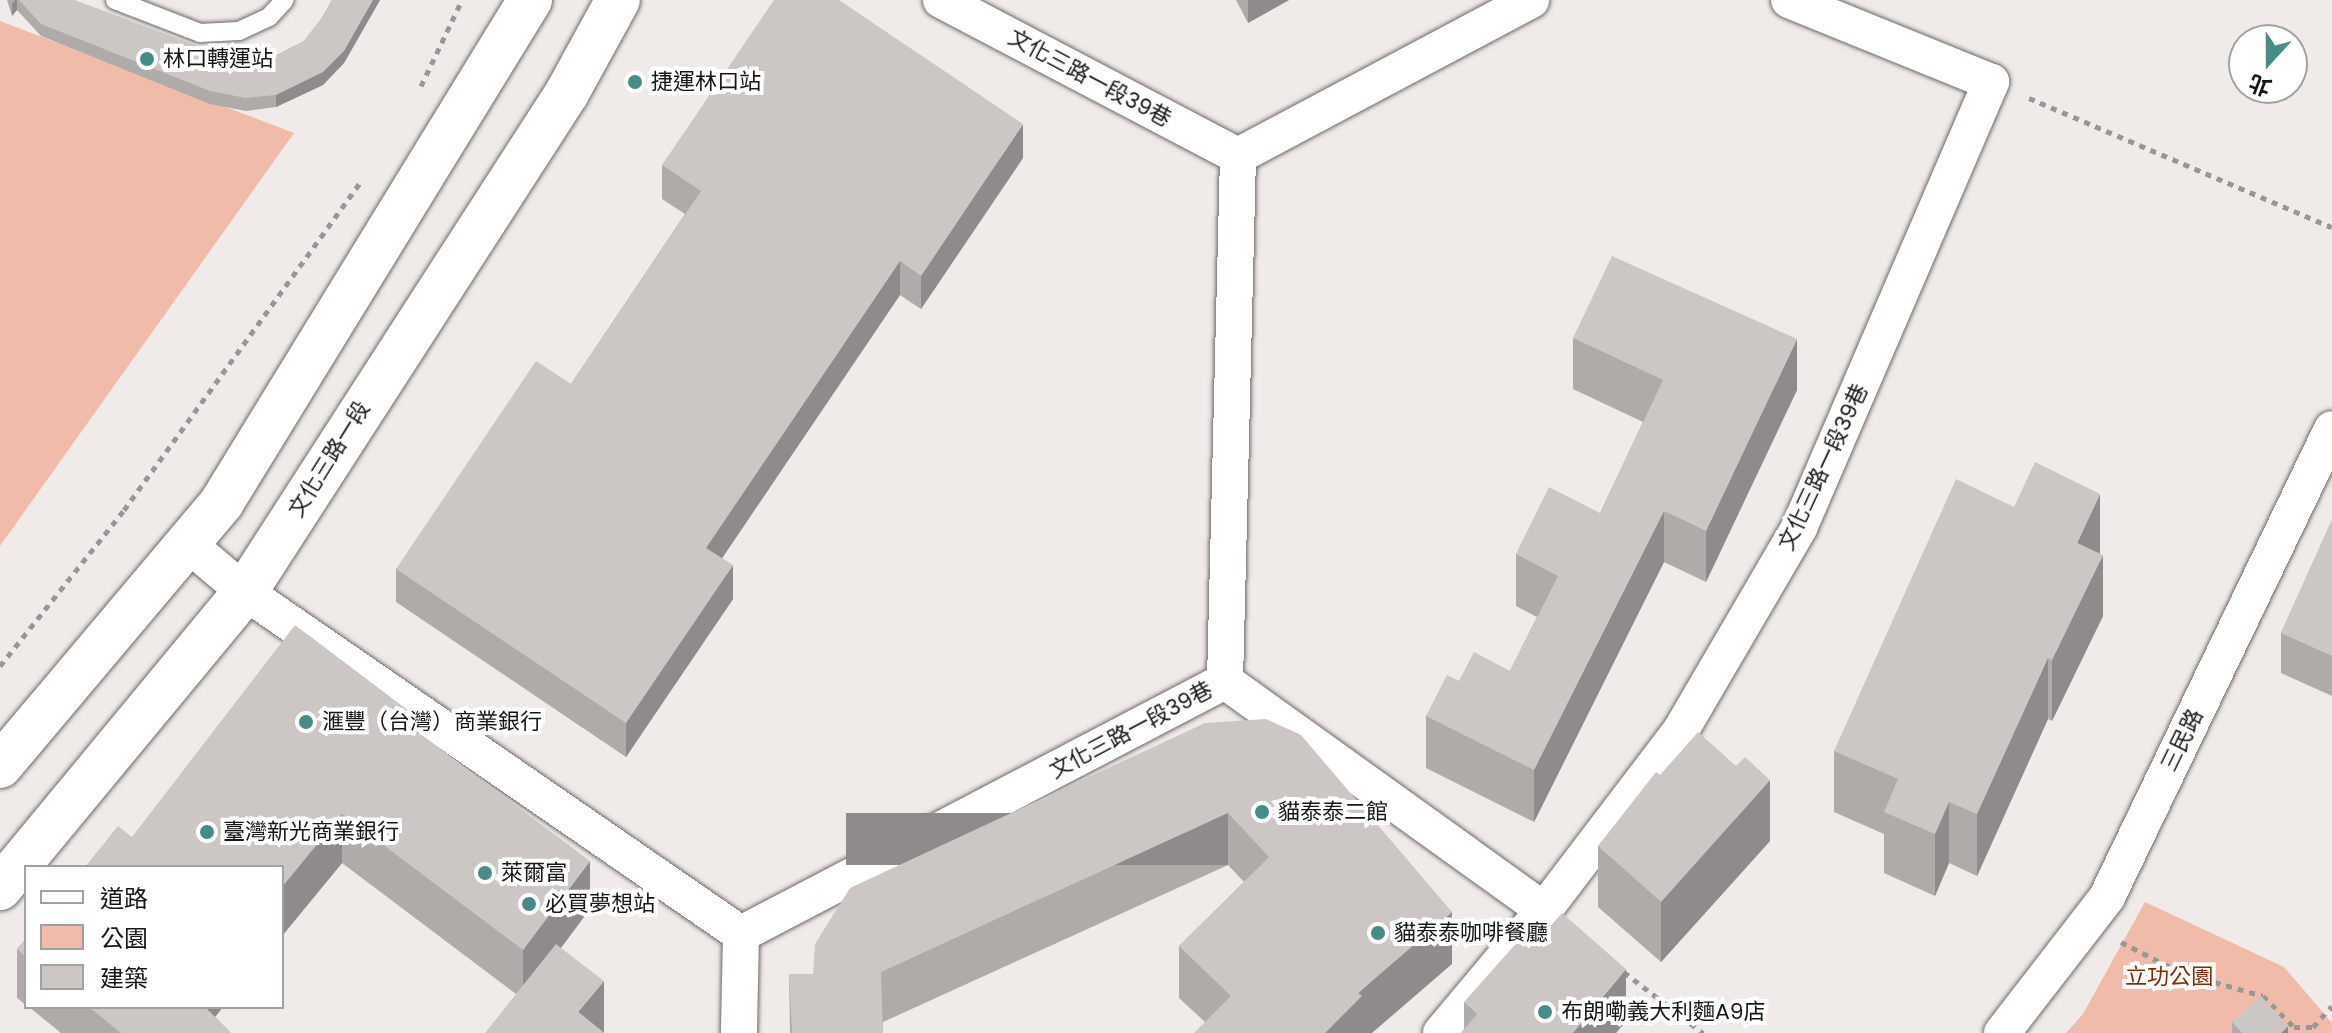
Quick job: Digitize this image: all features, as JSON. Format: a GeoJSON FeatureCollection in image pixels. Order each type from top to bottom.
{"type":"FeatureCollection","features":[{"type":"Feature","properties":{"kind":"street"},"geometry":{"type":"LineString","coordinates":[[0,766],[222,502],[530,0]]}},
{"type":"Feature","properties":{"kind":"street","name":"文化三路一段"},"geometry":{"type":"LineString","coordinates":[[0,888],[245,592],[567,93],[618,0]]}},
{"type":"Feature","properties":{"kind":"street","name":"文化三路一段39巷"},"geometry":{"type":"LineString","coordinates":[[741,934],[1225,681],[1238,156],[941,0]]}},
{"type":"Feature","properties":{"kind":"street"},"geometry":{"type":"LineString","coordinates":[[1238,156],[1531,0]]}},
{"type":"Feature","properties":{"kind":"street"},"geometry":{"type":"LineString","coordinates":[[1789,0],[1991,82]]}},
{"type":"Feature","properties":{"kind":"street","name":"文化三路一段39巷"},"geometry":{"type":"LineString","coordinates":[[1441,1033],[1544,910],[1681,730],[1799,528],[1991,82]]}},
{"type":"Feature","properties":{"kind":"street","name":"三民路"},"geometry":{"type":"LineString","coordinates":[[2002,1033],[2107,897],[2332,429]]}},
{"type":"Feature","properties":{"kind":"street"},"geometry":{"type":"LineString","coordinates":[[188,544],[245,592],[741,934],[739,1033]]}},
{"type":"Feature","properties":{"kind":"street"},"geometry":{"type":"LineString","coordinates":[[1225,681],[1544,910]]}},
{"type":"Feature","properties":{"kind":"lane"},"geometry":{"type":"LineString","coordinates":[[115,0],[200,33],[239,31],[269,17],[285,0]]}},
{"type":"Feature","properties":{"kind":"path"},"geometry":{"type":"LineString","coordinates":[[414,99],[462,0]]}},
{"type":"Feature","properties":{"kind":"path"},"geometry":{"type":"LineString","coordinates":[[1991,82],[2332,227]]}},
{"type":"Feature","properties":{"kind":"path"},"geometry":{"type":"LineString","coordinates":[[0,666],[124,510],[373,166]]}},
{"type":"Feature","properties":{"kind":"path"},"geometry":{"type":"LineString","coordinates":[[2116,938],[2180,972],[2263,996],[2294,1027],[2313,1027],[2332,1006]]}},
{"type":"Feature","properties":{"kind":"path"},"geometry":{"type":"LineString","coordinates":[[1618,967],[1703,1033]]}},
{"type":"Feature","properties":{"kind":"green space"},"geometry":{"type":"Polygon","coordinates":[[[0,21],[294,133],[0,546],[0,21]]]}},
{"type":"Feature","properties":{"kind":"green space","name":"立功公園"},"geometry":{"type":"Polygon","coordinates":[[[2145,902],[2284,967],[2332,1023],[2332,1033],[2066,1033],[2083,1014],[2145,902]]]}},
{"type":"Feature","properties":{"kind":"building","name":"林口轉運站"},"geometry":{"type":"Polygon","coordinates":[[[19,0],[74,0],[229,58],[269,59],[304,41],[332,0],[373,0],[344,51],[323,72],[276,95],[246,98],[210,91],[41,24],[19,0]]]}},
{"type":"Feature","properties":{"kind":"building"},"geometry":{"type":"Polygon","coordinates":[[[774,0],[839,0],[1023,124],[921,276],[900,261],[706,548],[733,565],[626,723],[396,569],[536,361],[571,384],[701,191],[662,165],[774,0]]]}},
{"type":"Feature","properties":{"kind":"building"},"geometry":{"type":"Polygon","coordinates":[[[1612,256],[1797,339],[1706,531],[1664,511],[1534,770],[1426,716],[1447,675],[1459,681],[1474,652],[1510,671],[1558,576],[1516,554],[1549,487],[1600,513],[1663,380],[1573,338],[1612,256]]]}},
{"type":"Feature","properties":{"kind":"building"},"geometry":{"type":"Polygon","coordinates":[[[2035,462],[2100,494],[2077,543],[2103,555],[2052,660],[2048,658],[1977,814],[1949,802],[1935,834],[1884,812],[1898,779],[1834,751],[1956,479],[2014,507],[2035,462]]]}},
{"type":"Feature","properties":{"kind":"building"},"geometry":{"type":"Polygon","coordinates":[[[2332,520],[2332,656],[2281,633],[2332,520]]]}},
{"type":"Feature","properties":{"kind":"building"},"geometry":{"type":"Polygon","coordinates":[[[295,625],[417,717],[410,726],[590,861],[523,950],[342,814],[284,885],[284,865],[87,865],[118,826],[132,837],[295,625]]]}},
{"type":"Feature","properties":{"kind":"building"},"geometry":{"type":"Polygon","coordinates":[[[1266,719],[1301,735],[1452,912],[1358,993],[1362,996],[1325,1033],[1194,1033],[1231,996],[1179,946],[1269,857],[1228,813],[881,972],[883,1033],[792,1033],[789,974],[813,974],[815,944],[850,888],[1205,723],[1266,719]]]}},
{"type":"Feature","properties":{"kind":"building"},"geometry":{"type":"Polygon","coordinates":[[[1698,732],[1736,766],[1745,757],[1770,780],[1661,902],[1598,846],[1656,772],[1660,775],[1698,732]]]}},
{"type":"Feature","properties":{"kind":"building"},"geometry":{"type":"Polygon","coordinates":[[[1562,913],[1626,969],[1573,1033],[1461,1033],[1477,1014],[1464,1002],[1528,930],[1539,939],[1562,913]]]}},
{"type":"Feature","properties":{"kind":"building"},"geometry":{"type":"Polygon","coordinates":[[[24,941],[24,955],[17,949],[24,941]]]}},
{"type":"Feature","properties":{"kind":"building"},"geometry":{"type":"Polygon","coordinates":[[[556,944],[604,981],[578,1012],[604,1033],[485,1033],[556,944]]]}},
{"type":"Feature","properties":{"kind":"building"},"geometry":{"type":"Polygon","coordinates":[[[2261,996],[2288,1026],[2281,1033],[2242,1033],[2232,1022],[2261,996]]]}},
{"type":"Feature","properties":{"kind":"building"},"geometry":{"type":"Polygon","coordinates":[[[91,1009],[207,1009],[231,1033],[121,1033],[91,1009]]]}},
{"type":"Feature","properties":{"kind":"place","name":"林口轉運站"},"geometry":{"type":"Point","coordinates":[147,59]}},
{"type":"Feature","properties":{"kind":"place","name":"捷運林口站"},"geometry":{"type":"Point","coordinates":[635,82]}},
{"type":"Feature","properties":{"kind":"place","name":"滙豐（台灣）商業銀行"},"geometry":{"type":"Point","coordinates":[306,722]}},
{"type":"Feature","properties":{"kind":"place","name":"貓泰泰二館"},"geometry":{"type":"Point","coordinates":[1262,812]}},
{"type":"Feature","properties":{"kind":"place","name":"臺灣新光商業銀行"},"geometry":{"type":"Point","coordinates":[207,832]}},
{"type":"Feature","properties":{"kind":"place","name":"萊爾富"},"geometry":{"type":"Point","coordinates":[485,873]}},
{"type":"Feature","properties":{"kind":"place","name":"必買夢想站"},"geometry":{"type":"Point","coordinates":[529,904]}},
{"type":"Feature","properties":{"kind":"place","name":"貓泰泰咖啡餐廳"},"geometry":{"type":"Point","coordinates":[1378,933]}},
{"type":"Feature","properties":{"kind":"place","name":"布朗嘞義大利麵A9店"},"geometry":{"type":"Point","coordinates":[1545,1012]}}]}
